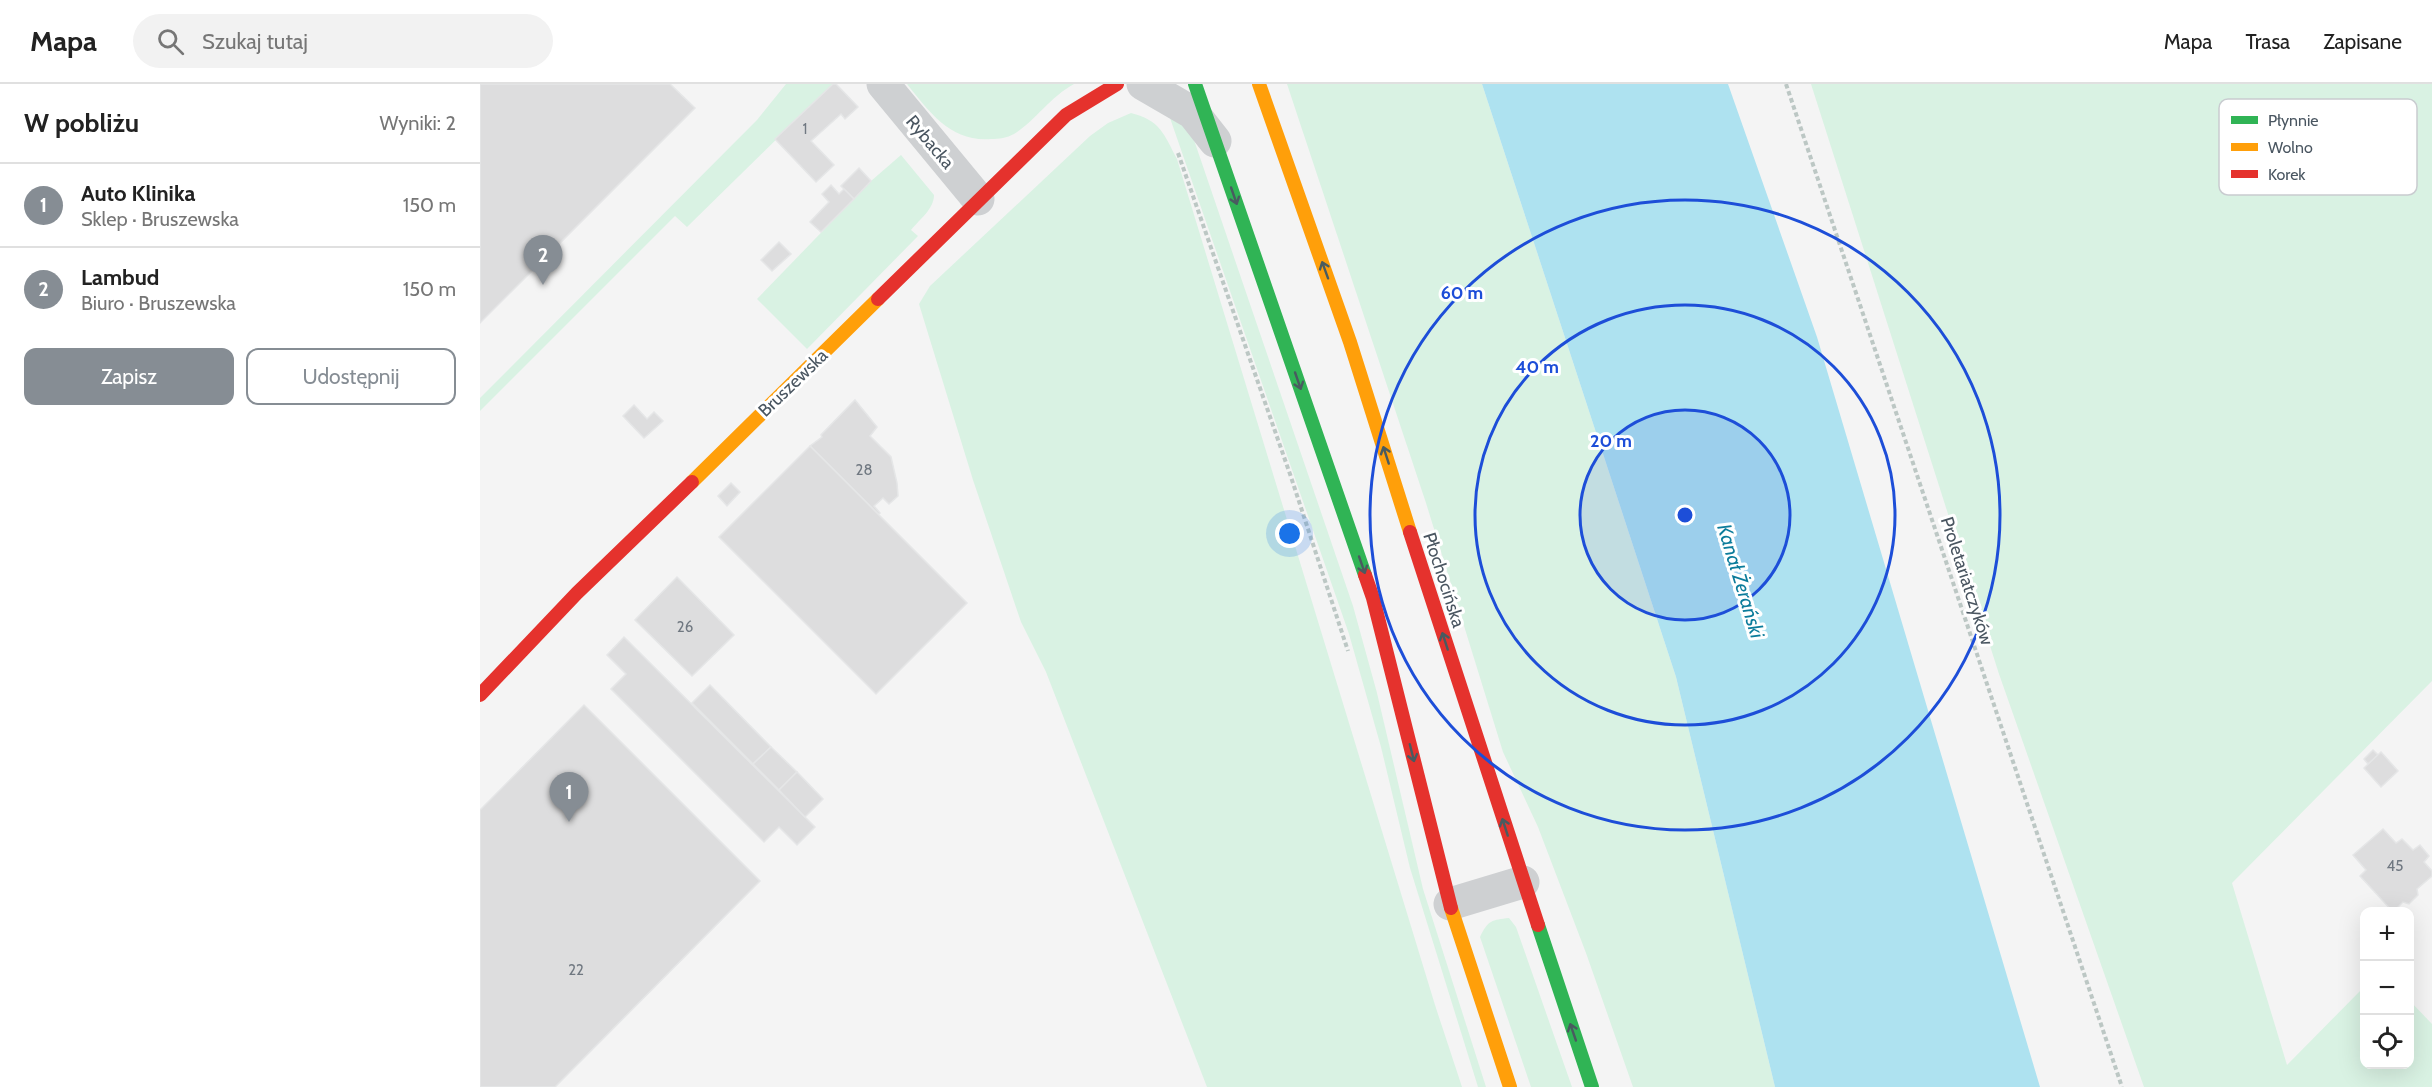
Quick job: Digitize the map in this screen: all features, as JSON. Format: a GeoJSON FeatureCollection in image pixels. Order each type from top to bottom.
{"type":"FeatureCollection","features":[{"type":"Feature","properties":{"kind":"main road","name":"Bruszewska"},"geometry":{"type":"LineString","coordinates":[[480,694],[577,593],[978,199],[1066,115],[1117,84]]}},
{"type":"Feature","properties":{"kind":"main road"},"geometry":{"type":"LineString","coordinates":[[1195,84],[1373,598],[1450,904],[1510,1087]]}},
{"type":"Feature","properties":{"kind":"main road","name":"Płochocińska"},"geometry":{"type":"LineString","coordinates":[[1259,84],[1350,342],[1523,882],[1592,1087]]}},
{"type":"Feature","properties":{"kind":"street","name":"Rybacka"},"geometry":{"type":"LineString","coordinates":[[883,84],[978,199]]}},
{"type":"Feature","properties":{"kind":"street"},"geometry":{"type":"LineString","coordinates":[[1143,84],[1193,113],[1215,141]]}},
{"type":"Feature","properties":{"kind":"street"},"geometry":{"type":"LineString","coordinates":[[1239,84],[1256,101],[1273,126]]}},
{"type":"Feature","properties":{"kind":"street"},"geometry":{"type":"LineString","coordinates":[[1450,904],[1523,882]]}},
{"type":"Feature","properties":{"kind":"path","name":"Proletariatczyków"},"geometry":{"type":"LineString","coordinates":[[1786,84],[2122,1087]]}},
{"type":"Feature","properties":{"kind":"path"},"geometry":{"type":"LineString","coordinates":[[1175,145],[1291,477],[1350,657]]}},
{"type":"Feature","properties":{"kind":"green space"},"geometry":{"type":"Polygon","coordinates":[[[786,84],[833,84],[687,227],[675,216],[480,411],[480,398],[757,120],[786,84]]]}},
{"type":"Feature","properties":{"kind":"green space"},"geometry":{"type":"Polygon","coordinates":[[[907,84],[1074,84],[1065,89],[1014,134],[1003,138],[977,139],[964,136],[943,124],[907,84]]]}},
{"type":"Feature","properties":{"kind":"green space"},"geometry":{"type":"Polygon","coordinates":[[[1287,84],[1482,84],[1676,677],[1775,1087],[1633,1087],[1586,953],[1538,827],[1503,752],[1426,503],[1287,84]]]}},
{"type":"Feature","properties":{"kind":"green space"},"geometry":{"type":"Polygon","coordinates":[[[1811,84],[2432,84],[2432,681],[2232,883],[2287,1065],[2360,991],[2360,1069],[2414,1069],[2414,1005],[2432,1024],[2432,1087],[2144,1087],[1999,674],[1811,84]]]}},
{"type":"Feature","properties":{"kind":"green space"},"geometry":{"type":"Polygon","coordinates":[[[1131,113],[1149,120],[1160,129],[1177,159],[1462,1087],[1207,1087],[1046,672],[1021,622],[973,480],[919,304],[930,286],[1090,136],[1108,123],[1131,113]]]}},
{"type":"Feature","properties":{"kind":"green space"},"geometry":{"type":"Polygon","coordinates":[[[1170,118],[1182,125],[1194,140],[1353,606],[1377,693],[1423,889],[1486,1087],[1478,1087],[1410,868],[1381,747],[1349,634],[1170,118]]]}},
{"type":"Feature","properties":{"kind":"green space"},"geometry":{"type":"Polygon","coordinates":[[[901,155],[934,195],[929,209],[911,230],[918,236],[807,349],[757,299],[871,181],[901,155]]]}},
{"type":"Feature","properties":{"kind":"green space"},"geometry":{"type":"Polygon","coordinates":[[[1509,918],[1516,927],[1572,1087],[1531,1087],[1480,937],[1491,922],[1509,918]]]}},
{"type":"Feature","properties":{"kind":"water","name":"Kanał Żerański"},"geometry":{"type":"Polygon","coordinates":[[[1482,84],[1728,84],[1817,337],[2040,1087],[1775,1087],[1676,677],[1482,84]]]}},
{"type":"Feature","properties":{"kind":"building"},"geometry":{"type":"Polygon","coordinates":[[[480,84],[670,84],[695,108],[480,323],[480,84]]]}},
{"type":"Feature","properties":{"kind":"building"},"geometry":{"type":"Polygon","coordinates":[[[833,84],[836,84],[858,107],[845,119],[841,114],[811,141],[834,165],[816,182],[775,139],[833,84]]]}},
{"type":"Feature","properties":{"kind":"building"},"geometry":{"type":"Polygon","coordinates":[[[859,168],[871,181],[854,199],[841,186],[859,168]]]}},
{"type":"Feature","properties":{"kind":"building"},"geometry":{"type":"Polygon","coordinates":[[[831,185],[839,194],[844,189],[854,199],[821,232],[810,222],[829,202],[822,194],[831,185]]]}},
{"type":"Feature","properties":{"kind":"building"},"geometry":{"type":"Polygon","coordinates":[[[779,242],[791,254],[772,271],[761,260],[779,242]]]}},
{"type":"Feature","properties":{"kind":"building"},"geometry":{"type":"Polygon","coordinates":[[[855,400],[877,427],[870,436],[891,457],[897,483],[898,496],[889,504],[883,498],[874,506],[880,513],[878,514],[810,446],[822,437],[821,435],[855,400]]]}},
{"type":"Feature","properties":{"kind":"building"},"geometry":{"type":"Polygon","coordinates":[[[634,405],[647,419],[654,412],[663,421],[644,438],[623,416],[634,405]]]}},
{"type":"Feature","properties":{"kind":"building"},"geometry":{"type":"Polygon","coordinates":[[[810,446],[967,603],[876,694],[719,537],[810,446]]]}},
{"type":"Feature","properties":{"kind":"building"},"geometry":{"type":"Polygon","coordinates":[[[731,483],[740,492],[727,506],[718,496],[731,483]]]}},
{"type":"Feature","properties":{"kind":"building"},"geometry":{"type":"Polygon","coordinates":[[[677,577],[734,635],[692,676],[635,620],[677,577]]]}},
{"type":"Feature","properties":{"kind":"building"},"geometry":{"type":"Polygon","coordinates":[[[624,637],[815,827],[797,845],[779,827],[764,842],[611,689],[626,674],[607,655],[624,637]]]}},
{"type":"Feature","properties":{"kind":"building"},"geometry":{"type":"Polygon","coordinates":[[[710,685],[771,747],[753,764],[692,703],[710,685]]]}},
{"type":"Feature","properties":{"kind":"building"},"geometry":{"type":"Polygon","coordinates":[[[584,705],[760,881],[555,1087],[480,1087],[480,810],[584,705]]]}},
{"type":"Feature","properties":{"kind":"building"},"geometry":{"type":"Polygon","coordinates":[[[771,747],[797,772],[779,790],[753,764],[771,747]]]}},
{"type":"Feature","properties":{"kind":"building"},"geometry":{"type":"Polygon","coordinates":[[[2373,750],[2378,755],[2368,764],[2364,759],[2373,750]]]}},
{"type":"Feature","properties":{"kind":"building"},"geometry":{"type":"Polygon","coordinates":[[[2381,752],[2398,771],[2381,787],[2364,768],[2381,752]]]}},
{"type":"Feature","properties":{"kind":"building"},"geometry":{"type":"Polygon","coordinates":[[[797,772],[823,799],[805,817],[779,790],[797,772]]]}},
{"type":"Feature","properties":{"kind":"building"},"geometry":{"type":"Polygon","coordinates":[[[2383,829],[2396,843],[2402,839],[2413,850],[2420,845],[2429,856],[2424,862],[2432,871],[2432,876],[2417,889],[2418,895],[2409,904],[2403,902],[2398,907],[2388,907],[2360,876],[2366,870],[2353,855],[2383,829]]]}},
{"type":"Feature","properties":{"kind":"traffic: fast"},"geometry":{"type":"LineString","coordinates":[[1195,84],[1365,575]]}},
{"type":"Feature","properties":{"kind":"traffic: fast"},"geometry":{"type":"LineString","coordinates":[[1538,925],[1592,1087]]}},
{"type":"Feature","properties":{"kind":"traffic: slow"},"geometry":{"type":"LineString","coordinates":[[1259,84],[1350,342],[1410,532]]}},
{"type":"Feature","properties":{"kind":"traffic: slow"},"geometry":{"type":"LineString","coordinates":[[692,482],[878,299]]}},
{"type":"Feature","properties":{"kind":"traffic: slow"},"geometry":{"type":"LineString","coordinates":[[1451,908],[1510,1087]]}},
{"type":"Feature","properties":{"kind":"traffic: jam"},"geometry":{"type":"LineString","coordinates":[[878,299],[1066,115],[1117,84]]}},
{"type":"Feature","properties":{"kind":"traffic: jam"},"geometry":{"type":"LineString","coordinates":[[480,695],[577,593],[692,482]]}},
{"type":"Feature","properties":{"kind":"traffic: jam"},"geometry":{"type":"LineString","coordinates":[[1410,532],[1538,925]]}},
{"type":"Feature","properties":{"kind":"traffic: jam"},"geometry":{"type":"LineString","coordinates":[[1365,575],[1373,598],[1451,908]]}},
{"type":"Feature","properties":{"kind":"place","name":"Lambud"},"geometry":{"type":"Point","coordinates":[543,285]}},
{"type":"Feature","properties":{"kind":"place","name":"Auto Klinika"},"geometry":{"type":"Point","coordinates":[569,822]}}]}
